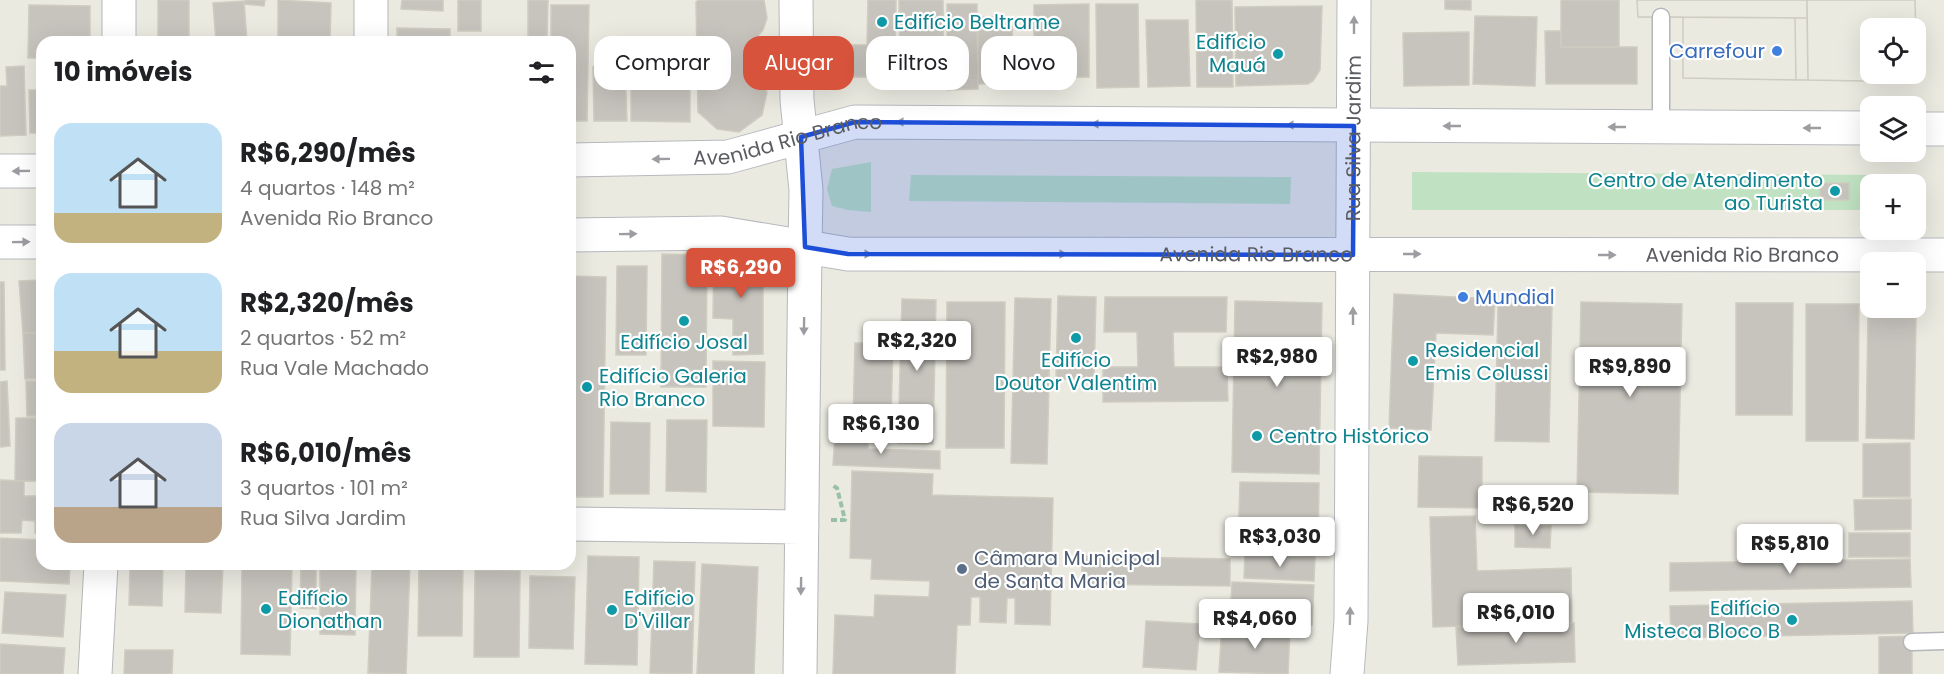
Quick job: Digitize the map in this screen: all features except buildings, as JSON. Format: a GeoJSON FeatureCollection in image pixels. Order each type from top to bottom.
{"type":"FeatureCollection","features":[{"type":"Feature","properties":{"kind":"street"},"geometry":{"type":"LineString","coordinates":[[119,36],[120,0]]}},
{"type":"Feature","properties":{"kind":"street"},"geometry":{"type":"LineString","coordinates":[[371,0],[371,36]]}},
{"type":"Feature","properties":{"kind":"street"},"geometry":{"type":"LineString","coordinates":[[796,0],[797,100],[806,190],[800,674]]}},
{"type":"Feature","properties":{"kind":"street","name":"Rua Silva Jardim"},"geometry":{"type":"LineString","coordinates":[[1347,674],[1351,621],[1354,0]]}},
{"type":"Feature","properties":{"kind":"street","name":"Avenida Rio Branco"},"geometry":{"type":"LineString","coordinates":[[576,160],[728,158],[855,122],[1860,128]]}},
{"type":"Feature","properties":{"kind":"street"},"geometry":{"type":"LineString","coordinates":[[1926,129],[1944,129]]}},
{"type":"Feature","properties":{"kind":"street"},"geometry":{"type":"LineString","coordinates":[[0,171],[36,171]]}},
{"type":"Feature","properties":{"kind":"street","name":"Avenida Rio Branco"},"geometry":{"type":"LineString","coordinates":[[576,235],[721,233],[849,254],[1944,255]]}},
{"type":"Feature","properties":{"kind":"street"},"geometry":{"type":"LineString","coordinates":[[0,242],[36,242]]}},
{"type":"Feature","properties":{"kind":"street"},"geometry":{"type":"LineString","coordinates":[[576,524],[802,527]]}},
{"type":"Feature","properties":{"kind":"street"},"geometry":{"type":"LineString","coordinates":[[95,674],[101,570]]}},
{"type":"Feature","properties":{"kind":"lane"},"geometry":{"type":"LineString","coordinates":[[1661,17],[1661,127]]}},
{"type":"Feature","properties":{"kind":"lane"},"geometry":{"type":"LineString","coordinates":[[1912,642],[1944,641]]}},
{"type":"Feature","properties":{"kind":"highlighted area"},"geometry":{"type":"Polygon","coordinates":[[[855,122],[1354,126],[1353,255],[848,254],[805,247],[801,137],[855,122]]]}},
{"type":"Feature","properties":{"kind":"green space"},"geometry":{"type":"Polygon","coordinates":[[[871,162],[871,212],[832,206],[827,189],[832,169],[871,162]]]}},
{"type":"Feature","properties":{"kind":"green space"},"geometry":{"type":"Polygon","coordinates":[[[1412,172],[1860,175],[1860,210],[1412,210],[1412,172]]]}},
{"type":"Feature","properties":{"kind":"green space"},"geometry":{"type":"Polygon","coordinates":[[[911,175],[1291,177],[1290,204],[909,201],[911,175]]]}},
{"type":"Feature","properties":{"kind":"place","name":"Edifício Beltrame"},"geometry":{"type":"Point","coordinates":[882,22]}},
{"type":"Feature","properties":{"kind":"place","name":"Carrefour"},"geometry":{"type":"Point","coordinates":[1777,51]}},
{"type":"Feature","properties":{"kind":"place","name":"Edifício Mauá"},"geometry":{"type":"Point","coordinates":[1278,54]}},
{"type":"Feature","properties":{"kind":"place","name":"Centro de Atendimento ao Turista"},"geometry":{"type":"Point","coordinates":[1835,191]}},
{"type":"Feature","properties":{"kind":"place","name":"Mundial"},"geometry":{"type":"Point","coordinates":[1463,297]}},
{"type":"Feature","properties":{"kind":"place","name":"Edifício Josal"},"geometry":{"type":"Point","coordinates":[684,321]}},
{"type":"Feature","properties":{"kind":"place","name":"Edifício Doutor Valentim"},"geometry":{"type":"Point","coordinates":[1076,338]}},
{"type":"Feature","properties":{"kind":"place","name":"Residencial Emis Colussi"},"geometry":{"type":"Point","coordinates":[1413,361]}},
{"type":"Feature","properties":{"kind":"place","name":"Edifício Galeria Rio Branco"},"geometry":{"type":"Point","coordinates":[587,387]}},
{"type":"Feature","properties":{"kind":"place","name":"Centro Histórico"},"geometry":{"type":"Point","coordinates":[1257,436]}},
{"type":"Feature","properties":{"kind":"place","name":"Câmara Municipal de Santa Maria"},"geometry":{"type":"Point","coordinates":[962,569]}},
{"type":"Feature","properties":{"kind":"place","name":"Edifício Dionathan"},"geometry":{"type":"Point","coordinates":[266,609]}},
{"type":"Feature","properties":{"kind":"place","name":"Edifício D'Villar"},"geometry":{"type":"Point","coordinates":[612,610]}},
{"type":"Feature","properties":{"kind":"place","name":"Edifício Misteca Bloco B"},"geometry":{"type":"Point","coordinates":[1792,620]}}]}
